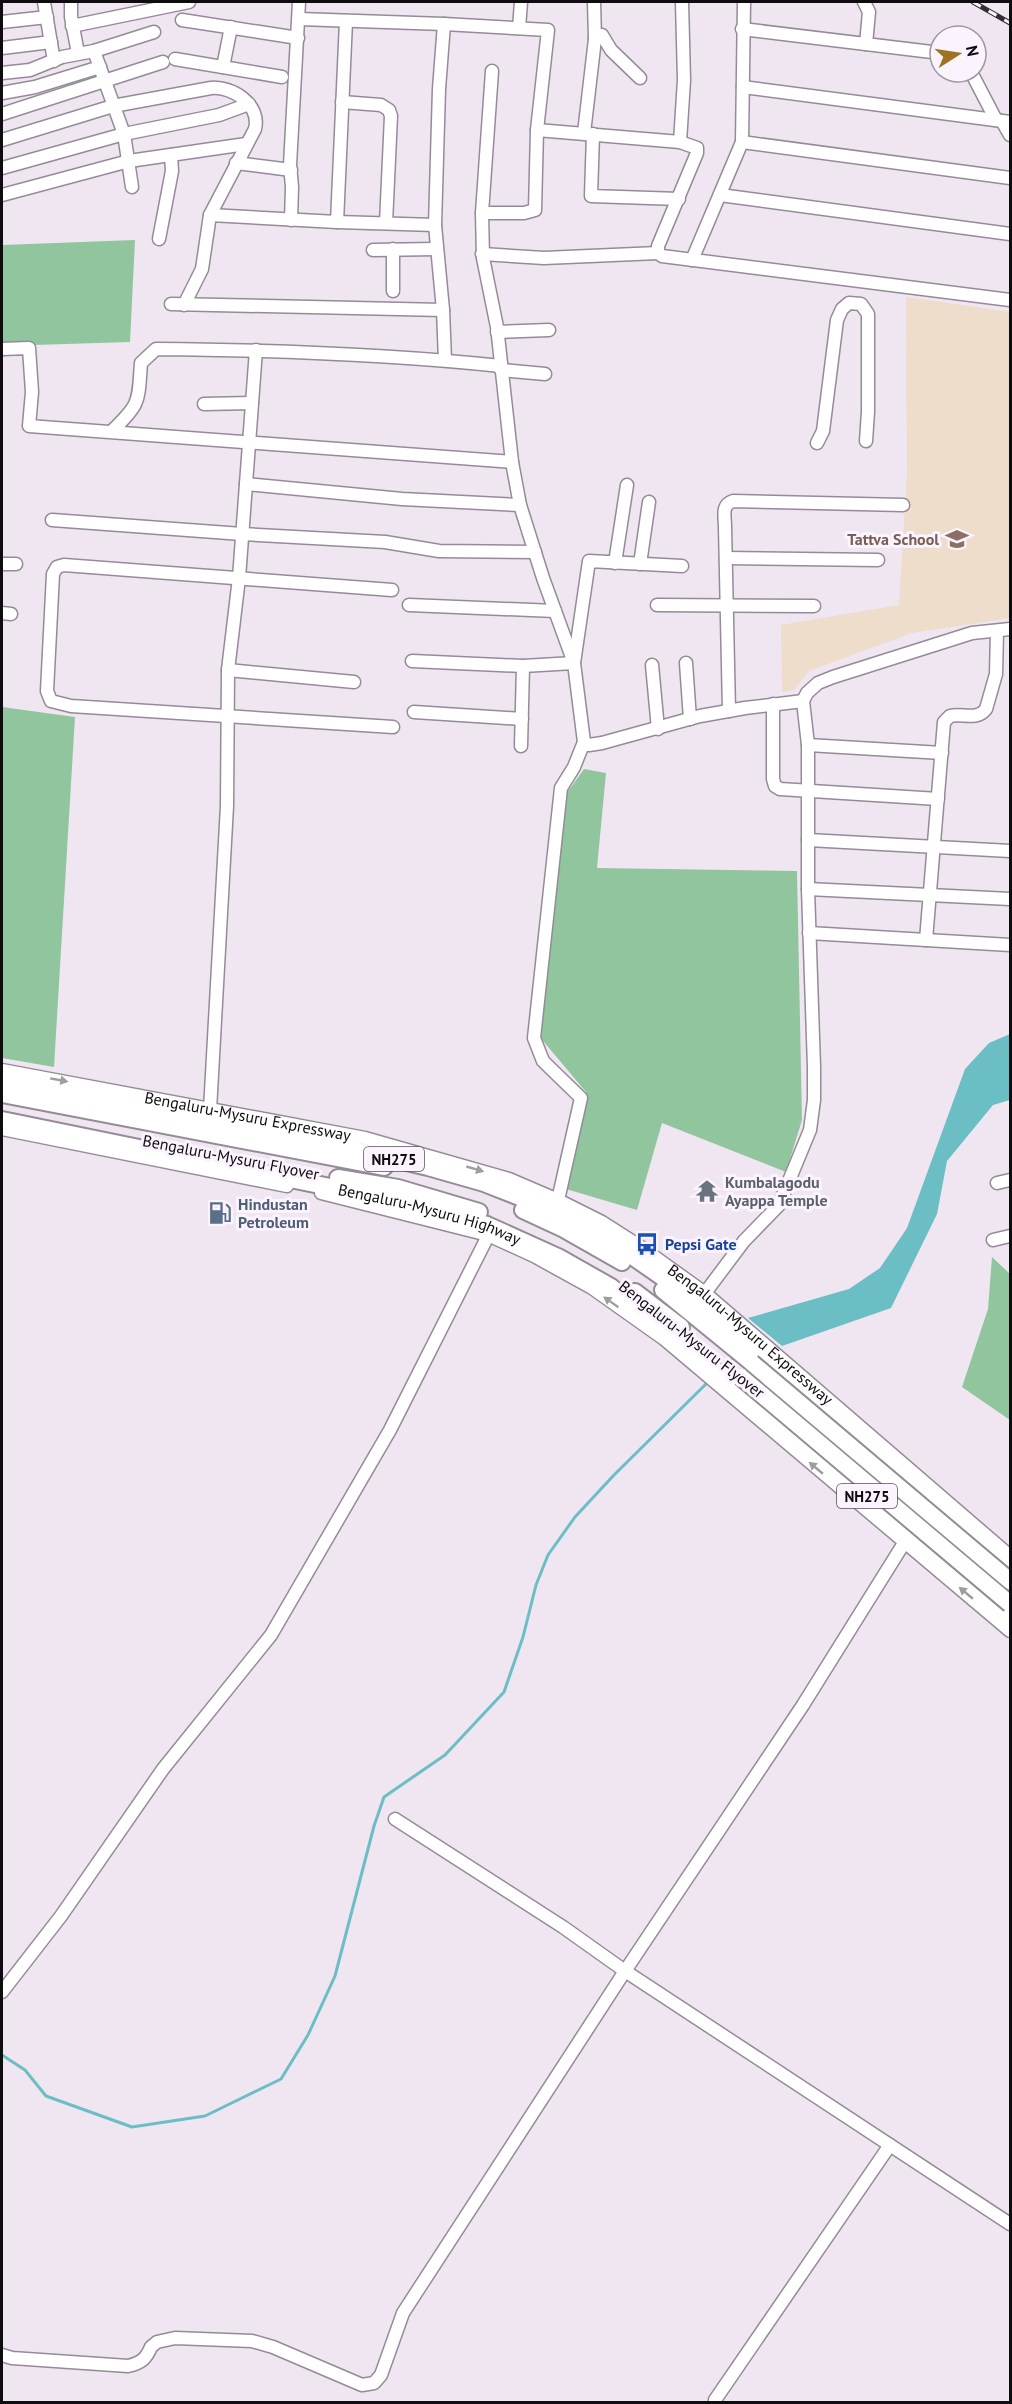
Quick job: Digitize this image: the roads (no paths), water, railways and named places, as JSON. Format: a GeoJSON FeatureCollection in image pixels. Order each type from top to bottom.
{"type":"FeatureCollection","features":[{"type":"Feature","properties":{"kind":"highway","name":"Bengaluru-Mysuru Expressway"},"geometry":{"type":"LineString","coordinates":[[2,1082],[338,1146],[484,1183],[555,1210],[606,1238],[701,1304],[936,1499],[1011,1568]]}},
{"type":"Feature","properties":{"kind":"highway","name":"Bengaluru-Mysuru Flyover"},"geometry":{"type":"LineString","coordinates":[[2,1094],[401,1171],[485,1195],[547,1221],[617,1259],[751,1345]]}},
{"type":"Feature","properties":{"kind":"highway","name":"Bengaluru-Mysuru Flyover"},"geometry":{"type":"LineString","coordinates":[[2,1112],[398,1188],[479,1212],[548,1241],[608,1274],[664,1314],[1011,1604]]}},
{"type":"Feature","properties":{"kind":"highway","name":"Bengaluru-Mysuru Highway"},"geometry":{"type":"LineString","coordinates":[[2,1120],[408,1203],[558,1257],[611,1287],[714,1376],[907,1536],[1011,1618]]}},
{"type":"Feature","properties":{"kind":"highway","name":"Bengaluru-Mysuru Expressway"},"geometry":{"type":"LineString","coordinates":[[751,1345],[1011,1581]]}},
{"type":"Feature","properties":{"kind":"street"},"geometry":{"type":"LineString","coordinates":[[44,2],[54,61]]}},
{"type":"Feature","properties":{"kind":"street"},"geometry":{"type":"LineString","coordinates":[[71,2],[72,26],[78,53]]}},
{"type":"Feature","properties":{"kind":"street"},"geometry":{"type":"LineString","coordinates":[[72,26],[158,5],[189,2]]}},
{"type":"Feature","properties":{"kind":"street"},"geometry":{"type":"LineString","coordinates":[[291,220],[291,170],[299,2]]}},
{"type":"Feature","properties":{"kind":"street"},"geometry":{"type":"LineString","coordinates":[[519,28],[521,2]]}},
{"type":"Feature","properties":{"kind":"street"},"geometry":{"type":"LineString","coordinates":[[594,2],[595,39],[589,133],[591,196],[679,199]]}},
{"type":"Feature","properties":{"kind":"street"},"geometry":{"type":"LineString","coordinates":[[680,142],[684,85],[682,2]]}},
{"type":"Feature","properties":{"kind":"street"},"geometry":{"type":"LineString","coordinates":[[692,260],[742,142],[744,2]]}},
{"type":"Feature","properties":{"kind":"street"},"geometry":{"type":"LineString","coordinates":[[864,2],[869,12],[866,44]]}},
{"type":"Feature","properties":{"kind":"street"},"geometry":{"type":"LineString","coordinates":[[2,22],[47,17]]}},
{"type":"Feature","properties":{"kind":"street"},"geometry":{"type":"LineString","coordinates":[[299,19],[548,30],[537,130],[535,210],[524,213],[482,213]]}},
{"type":"Feature","properties":{"kind":"street"},"geometry":{"type":"LineString","coordinates":[[182,20],[298,38]]}},
{"type":"Feature","properties":{"kind":"street"},"geometry":{"type":"LineString","coordinates":[[337,222],[346,21]]}},
{"type":"Feature","properties":{"kind":"street"},"geometry":{"type":"LineString","coordinates":[[444,24],[439,89],[435,225],[443,310],[444,360]]}},
{"type":"Feature","properties":{"kind":"street"},"geometry":{"type":"LineString","coordinates":[[223,67],[231,27]]}},
{"type":"Feature","properties":{"kind":"street"},"geometry":{"type":"LineString","coordinates":[[742,29],[928,52]]}},
{"type":"Feature","properties":{"kind":"street"},"geometry":{"type":"LineString","coordinates":[[2,73],[30,70],[78,53],[94,51],[154,32]]}},
{"type":"Feature","properties":{"kind":"street"},"geometry":{"type":"LineString","coordinates":[[595,39],[602,35],[611,50],[640,78]]}},
{"type":"Feature","properties":{"kind":"street"},"geometry":{"type":"LineString","coordinates":[[2,48],[51,42]]}},
{"type":"Feature","properties":{"kind":"street"},"geometry":{"type":"LineString","coordinates":[[94,51],[124,134],[132,187]]}},
{"type":"Feature","properties":{"kind":"street"},"geometry":{"type":"LineString","coordinates":[[2,114],[169,60],[282,77]]}},
{"type":"Feature","properties":{"kind":"street"},"geometry":{"type":"LineString","coordinates":[[2,93],[35,87],[100,67]]}},
{"type":"Feature","properties":{"kind":"street"},"geometry":{"type":"LineString","coordinates":[[492,71],[482,213],[482,254],[497,332],[512,462],[520,505],[574,663],[584,742],[574,767],[561,788],[534,1038],[543,1061],[581,1098],[558,1200]]}},
{"type":"Feature","properties":{"kind":"street"},"geometry":{"type":"LineString","coordinates":[[979,84],[1011,135]]}},
{"type":"Feature","properties":{"kind":"street"},"geometry":{"type":"LineString","coordinates":[[2,140],[113,106],[219,87],[249,104],[254,110],[257,122],[210,215],[202,269],[184,305]]}},
{"type":"Feature","properties":{"kind":"street"},"geometry":{"type":"LineString","coordinates":[[743,87],[1003,121]]}},
{"type":"Feature","properties":{"kind":"street"},"geometry":{"type":"LineString","coordinates":[[342,102],[381,105],[389,110],[391,116],[386,223]]}},
{"type":"Feature","properties":{"kind":"street"},"geometry":{"type":"LineString","coordinates":[[2,168],[124,134],[219,115],[249,104]]}},
{"type":"Feature","properties":{"kind":"street"},"geometry":{"type":"LineString","coordinates":[[537,130],[680,142],[694,146],[698,151],[658,246],[658,253]]}},
{"type":"Feature","properties":{"kind":"street"},"geometry":{"type":"LineString","coordinates":[[742,142],[1011,178]]}},
{"type":"Feature","properties":{"kind":"street"},"geometry":{"type":"LineString","coordinates":[[2,195],[129,160],[246,144]]}},
{"type":"Feature","properties":{"kind":"street"},"geometry":{"type":"LineString","coordinates":[[159,239],[172,171],[171,155]]}},
{"type":"Feature","properties":{"kind":"street"},"geometry":{"type":"LineString","coordinates":[[236,163],[291,170]]}},
{"type":"Feature","properties":{"kind":"street"},"geometry":{"type":"LineString","coordinates":[[720,195],[1011,234]]}},
{"type":"Feature","properties":{"kind":"street"},"geometry":{"type":"LineString","coordinates":[[210,215],[435,225]]}},
{"type":"Feature","properties":{"kind":"street"},"geometry":{"type":"LineString","coordinates":[[393,249],[393,291]]}},
{"type":"Feature","properties":{"kind":"street"},"geometry":{"type":"LineString","coordinates":[[373,250],[436,249]]}},
{"type":"Feature","properties":{"kind":"street"},"geometry":{"type":"LineString","coordinates":[[482,254],[544,258],[658,253],[692,260],[1011,300]]}},
{"type":"Feature","properties":{"kind":"street"},"geometry":{"type":"LineString","coordinates":[[817,443],[823,431],[837,320],[842,309],[849,303],[861,304],[868,314],[866,441]]}},
{"type":"Feature","properties":{"kind":"street"},"geometry":{"type":"LineString","coordinates":[[171,304],[443,310]]}},
{"type":"Feature","properties":{"kind":"street"},"geometry":{"type":"LineString","coordinates":[[497,332],[549,330]]}},
{"type":"Feature","properties":{"kind":"street"},"geometry":{"type":"LineString","coordinates":[[2,349],[29,348],[32,392],[29,426],[512,462]]}},
{"type":"Feature","properties":{"kind":"street"},"geometry":{"type":"LineString","coordinates":[[112,431],[138,402],[141,363],[156,349],[256,350],[444,360],[545,374]]}},
{"type":"Feature","properties":{"kind":"street"},"geometry":{"type":"LineString","coordinates":[[210,1110],[227,806],[228,670],[239,578],[256,350]]}},
{"type":"Feature","properties":{"kind":"street"},"geometry":{"type":"LineString","coordinates":[[204,404],[252,403]]}},
{"type":"Feature","properties":{"kind":"street"},"geometry":{"type":"LineString","coordinates":[[246,484],[402,499],[520,505]]}},
{"type":"Feature","properties":{"kind":"street"},"geometry":{"type":"LineString","coordinates":[[615,563],[627,485]]}},
{"type":"Feature","properties":{"kind":"street"},"geometry":{"type":"LineString","coordinates":[[729,711],[725,507],[733,501],[903,505]]}},
{"type":"Feature","properties":{"kind":"street"},"geometry":{"type":"LineString","coordinates":[[640,564],[649,502]]}},
{"type":"Feature","properties":{"kind":"street"},"geometry":{"type":"LineString","coordinates":[[52,520],[385,542],[439,551],[535,552]]}},
{"type":"Feature","properties":{"kind":"street"},"geometry":{"type":"LineString","coordinates":[[726,558],[878,560]]}},
{"type":"Feature","properties":{"kind":"street"},"geometry":{"type":"LineString","coordinates":[[574,663],[589,561],[682,566]]}},
{"type":"Feature","properties":{"kind":"street"},"geometry":{"type":"LineString","coordinates":[[2,564],[16,564]]}},
{"type":"Feature","properties":{"kind":"street"},"geometry":{"type":"LineString","coordinates":[[392,590],[64,565],[57,567],[52,574],[47,691],[51,701],[71,706],[393,728]]}},
{"type":"Feature","properties":{"kind":"street"},"geometry":{"type":"LineString","coordinates":[[409,605],[555,611]]}},
{"type":"Feature","properties":{"kind":"street"},"geometry":{"type":"LineString","coordinates":[[657,605],[814,606]]}},
{"type":"Feature","properties":{"kind":"street"},"geometry":{"type":"LineString","coordinates":[[705,1293],[744,1241],[779,1204],[810,1130],[814,1089],[808,889],[808,745],[803,701],[807,693],[818,683],[833,677],[972,633],[1011,629]]}},
{"type":"Feature","properties":{"kind":"street"},"geometry":{"type":"LineString","coordinates":[[926,940],[946,718],[955,714],[975,717],[984,713],[996,674],[997,631]]}},
{"type":"Feature","properties":{"kind":"street"},"geometry":{"type":"LineString","coordinates":[[412,661],[523,666],[574,663]]}},
{"type":"Feature","properties":{"kind":"street"},"geometry":{"type":"LineString","coordinates":[[686,663],[690,719]]}},
{"type":"Feature","properties":{"kind":"street"},"geometry":{"type":"LineString","coordinates":[[652,665],[658,729]]}},
{"type":"Feature","properties":{"kind":"street"},"geometry":{"type":"LineString","coordinates":[[521,746],[523,666]]}},
{"type":"Feature","properties":{"kind":"street"},"geometry":{"type":"LineString","coordinates":[[228,670],[354,682]]}},
{"type":"Feature","properties":{"kind":"street"},"geometry":{"type":"LineString","coordinates":[[584,742],[589,745],[602,744],[690,719],[772,704],[803,701]]}},
{"type":"Feature","properties":{"kind":"street"},"geometry":{"type":"LineString","coordinates":[[772,704],[773,779],[775,786],[780,789],[938,799]]}},
{"type":"Feature","properties":{"kind":"street"},"geometry":{"type":"LineString","coordinates":[[414,712],[522,719]]}},
{"type":"Feature","properties":{"kind":"street"},"geometry":{"type":"LineString","coordinates":[[808,745],[942,753]]}},
{"type":"Feature","properties":{"kind":"street"},"geometry":{"type":"LineString","coordinates":[[808,840],[1011,850]]}},
{"type":"Feature","properties":{"kind":"street"},"geometry":{"type":"LineString","coordinates":[[808,889],[1011,899]]}},
{"type":"Feature","properties":{"kind":"street"},"geometry":{"type":"LineString","coordinates":[[809,933],[1011,945]]}},
{"type":"Feature","properties":{"kind":"street","name":"Bengaluru-Mysuru Expressway"},"geometry":{"type":"LineString","coordinates":[[2,1070],[365,1138],[509,1179],[602,1222],[638,1245],[705,1293],[751,1345]]}},
{"type":"Feature","properties":{"kind":"street","name":"NH275"},"geometry":{"type":"LineString","coordinates":[[2,1130],[326,1194],[490,1231]]}},
{"type":"Feature","properties":{"kind":"street"},"geometry":{"type":"LineString","coordinates":[[997,1183],[1011,1180]]}},
{"type":"Feature","properties":{"kind":"street"},"geometry":{"type":"LineString","coordinates":[[2,1992],[61,1916],[163,1769],[271,1635],[390,1430],[490,1231]]}},
{"type":"Feature","properties":{"kind":"street"},"geometry":{"type":"LineString","coordinates":[[993,1240],[1011,1236]]}},
{"type":"Feature","properties":{"kind":"street"},"geometry":{"type":"LineString","coordinates":[[2,2355],[12,2358],[128,2366],[139,2364],[147,2357],[151,2347],[165,2340],[252,2341],[273,2347],[362,2385],[374,2383],[381,2375],[403,2313],[625,1971],[803,1705],[907,1536],[936,1499]]}},
{"type":"Feature","properties":{"kind":"street","name":"Bengaluru-Mysuru Expressway"},"geometry":{"type":"LineString","coordinates":[[936,1499],[1011,1556]]}},
{"type":"Feature","properties":{"kind":"street","name":"NH275"},"geometry":{"type":"LineString","coordinates":[[907,1536],[1011,1631]]}},
{"type":"Feature","properties":{"kind":"street"},"geometry":{"type":"LineString","coordinates":[[395,1819],[563,1927],[625,1971],[1011,2224]]}},
{"type":"Feature","properties":{"kind":"street"},"geometry":{"type":"LineString","coordinates":[[716,2403],[715,2400],[890,2145]]}},
{"type":"Feature","properties":{"kind":"water"},"geometry":{"type":"Polygon","coordinates":[[[1010,1034],[1010,1100],[993,1105],[947,1161],[937,1214],[891,1308],[782,1346],[748,1318],[849,1289],[880,1268],[907,1228],[965,1069],[989,1043],[1010,1034]]]}},
{"type":"Feature","properties":{"kind":"waterway"},"geometry":{"type":"LineString","coordinates":[[722,1368],[735,1356]]}},
{"type":"Feature","properties":{"kind":"waterway"},"geometry":{"type":"LineString","coordinates":[[2,2055],[25,2070],[46,2096],[132,2127],[205,2116],[281,2079],[308,2035],[335,1976],[374,1826],[384,1797],[445,1755],[504,1692],[523,1637],[536,1585],[548,1555],[575,1517],[709,1381]]}},
{"type":"Feature","properties":{"kind":"railway"},"geometry":{"type":"LineString","coordinates":[[973,2],[1010,23]]}},
{"type":"Feature","properties":{"kind":"place","name":"Tattva School"},"geometry":{"type":"Point","coordinates":[957,539]}},
{"type":"Feature","properties":{"kind":"place","name":"Kumbalagodu Ayappa Temple"},"geometry":{"type":"Point","coordinates":[707,1191]}},
{"type":"Feature","properties":{"kind":"place","name":"Hindustan Petroleum"},"geometry":{"type":"Point","coordinates":[220,1213]}},
{"type":"Feature","properties":{"kind":"place","name":"Pepsi Gate"},"geometry":{"type":"Point","coordinates":[647,1244]}}]}
